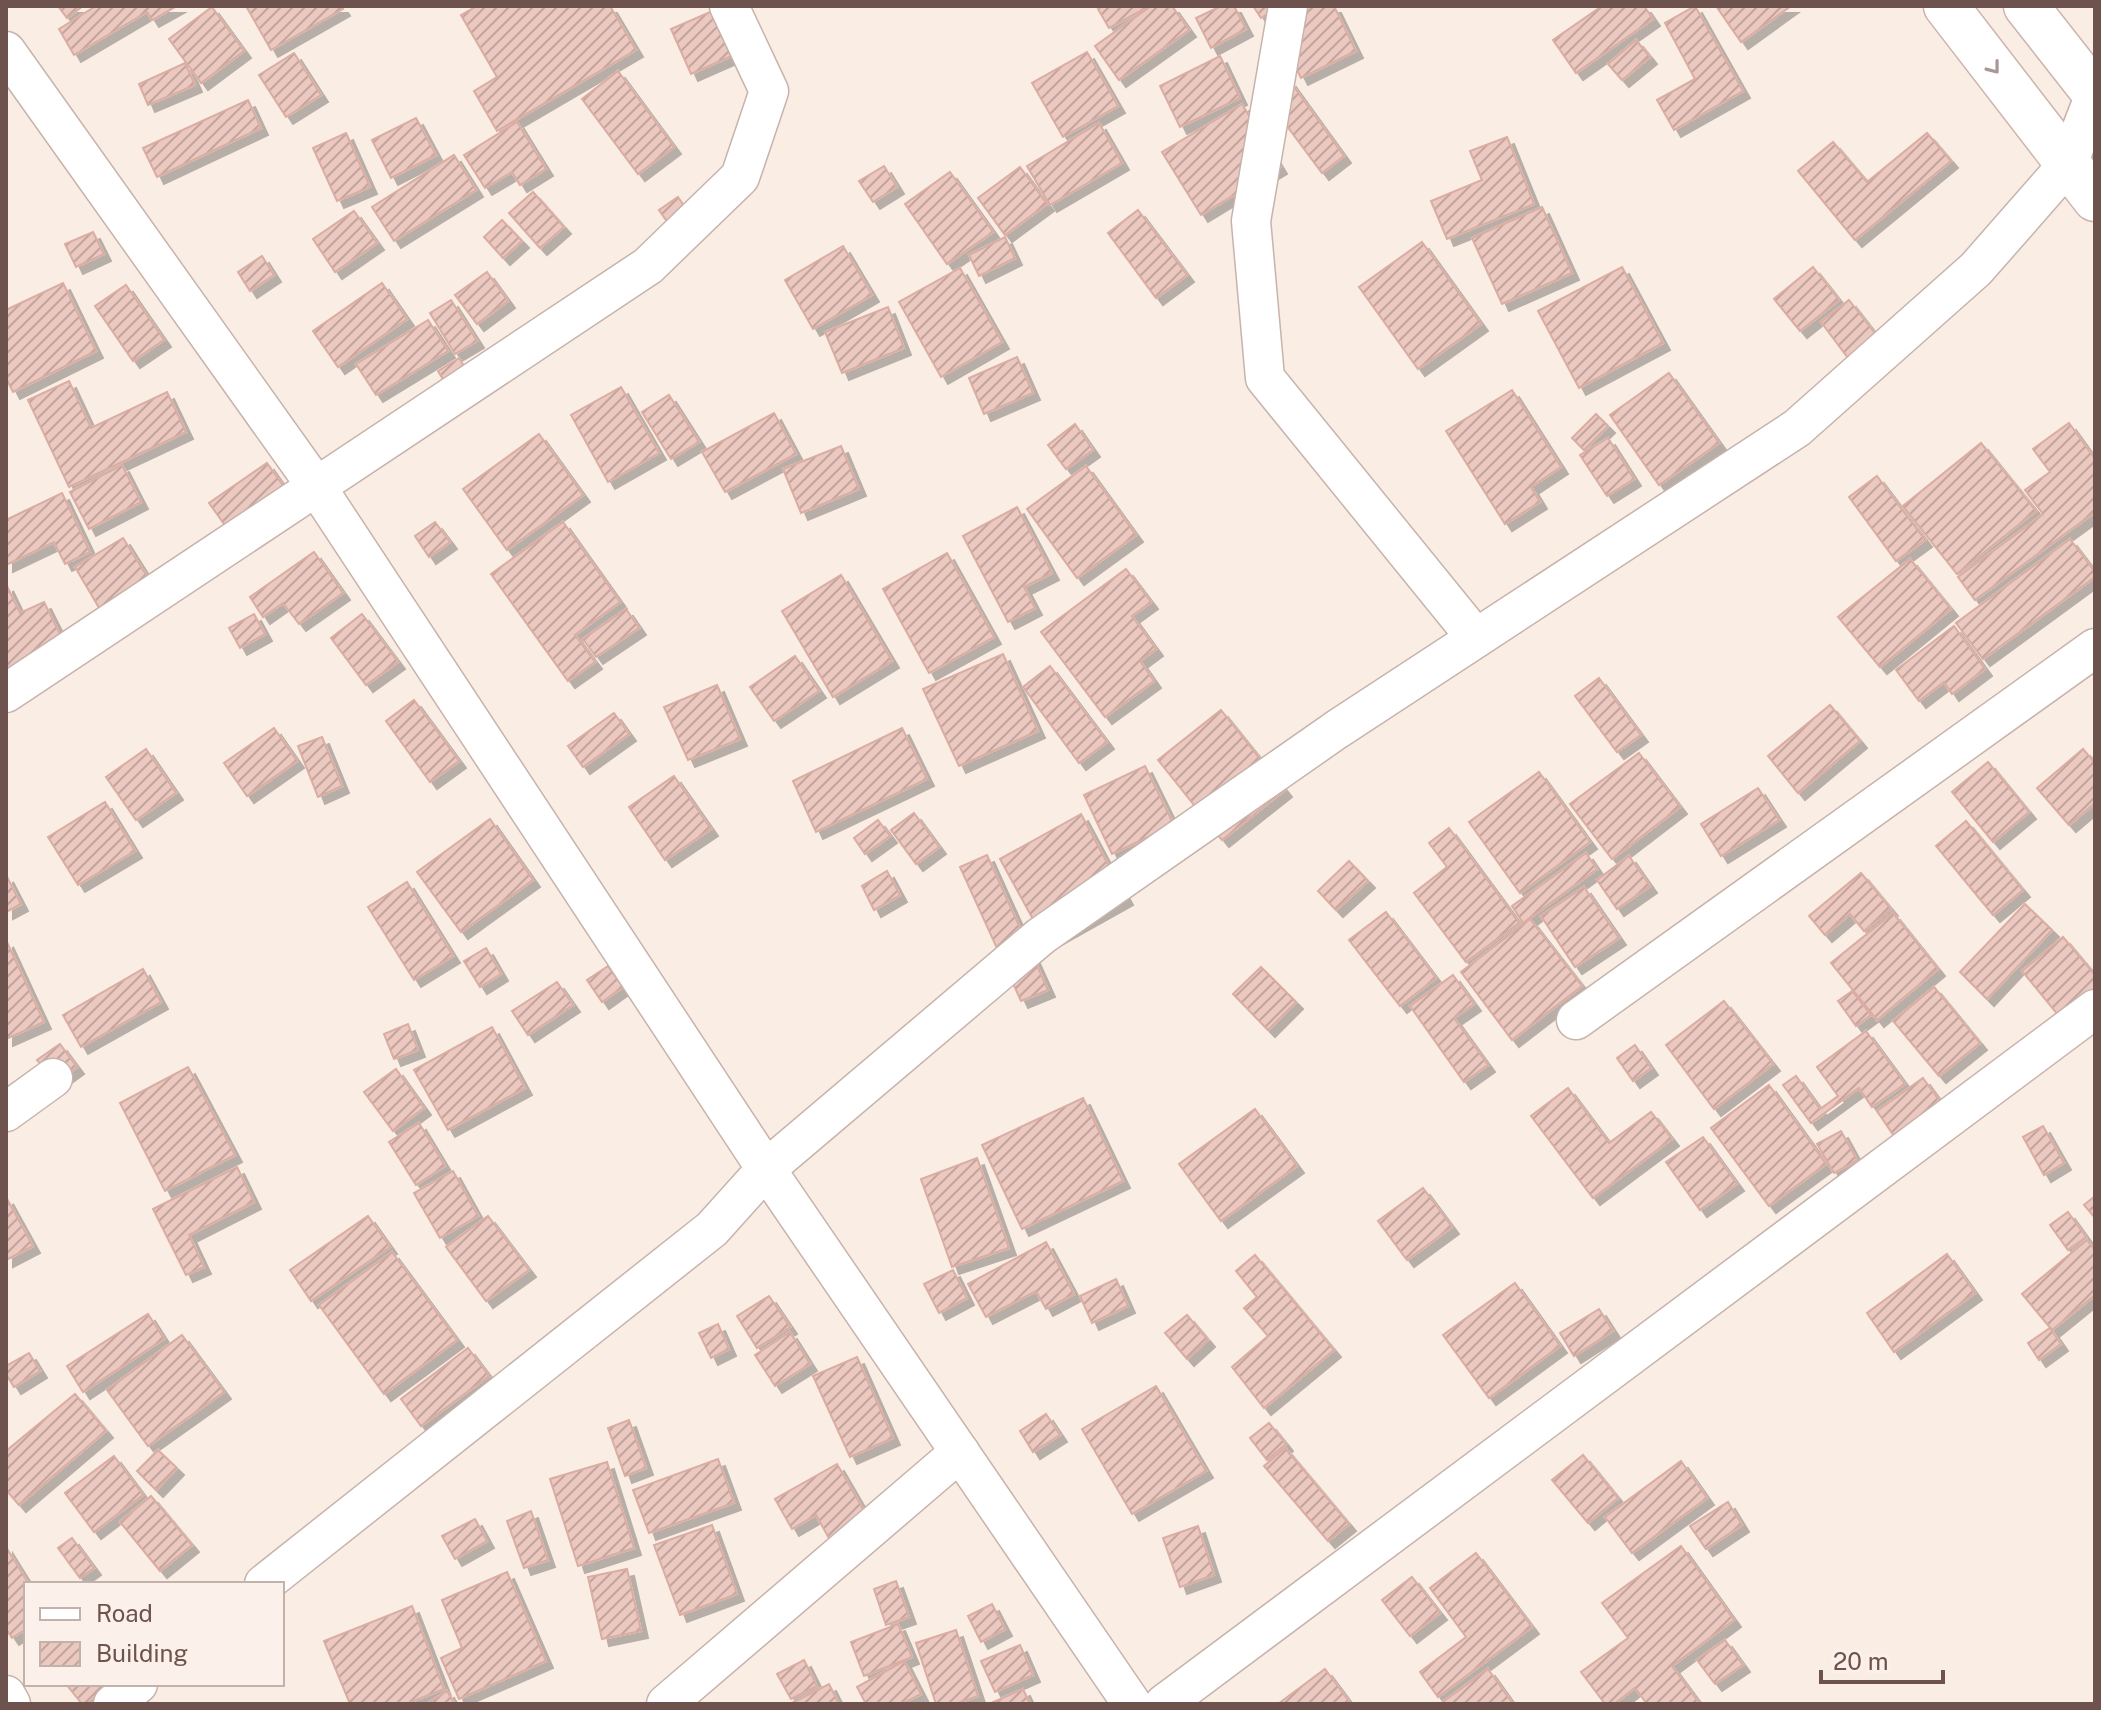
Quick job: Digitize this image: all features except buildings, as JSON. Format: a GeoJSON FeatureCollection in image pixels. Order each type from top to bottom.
{"type":"FeatureCollection","features":[{"type":"Feature","properties":{"kind":"main road"},"geometry":{"type":"LineString","coordinates":[[1946,6],[2095,199]]}},
{"type":"Feature","properties":{"kind":"main road"},"geometry":{"type":"LineString","coordinates":[[2026,6],[2095,94]]}},
{"type":"Feature","properties":{"kind":"street"},"geometry":{"type":"LineString","coordinates":[[6,693],[648,266],[740,177],[769,91],[729,6]]}},
{"type":"Feature","properties":{"kind":"street"},"geometry":{"type":"LineString","coordinates":[[1288,6],[1251,221],[1265,378],[1476,638]]}},
{"type":"Feature","properties":{"kind":"street"},"geometry":{"type":"LineString","coordinates":[[6,51],[316,486],[766,1169],[1132,1704]]}},
{"type":"Feature","properties":{"kind":"street"},"geometry":{"type":"LineString","coordinates":[[267,1582],[712,1229],[766,1169],[1041,936],[1336,730],[1797,428],[1976,269],[2068,164],[2095,94]]}},
{"type":"Feature","properties":{"kind":"street"},"geometry":{"type":"LineString","coordinates":[[1576,1020],[2095,648]]}},
{"type":"Feature","properties":{"kind":"street"},"geometry":{"type":"LineString","coordinates":[[1164,1704],[2095,1009]]}},
{"type":"Feature","properties":{"kind":"street"},"geometry":{"type":"LineString","coordinates":[[6,1112],[53,1078]]}},
{"type":"Feature","properties":{"kind":"street"},"geometry":{"type":"LineString","coordinates":[[666,1704],[960,1452]]}},
{"type":"Feature","properties":{"kind":"street"},"geometry":{"type":"LineString","coordinates":[[113,1704],[136,1686]]}},
{"type":"Feature","properties":{"kind":"street"},"geometry":{"type":"LineString","coordinates":[[6,1695],[11,1704]]}}]}
